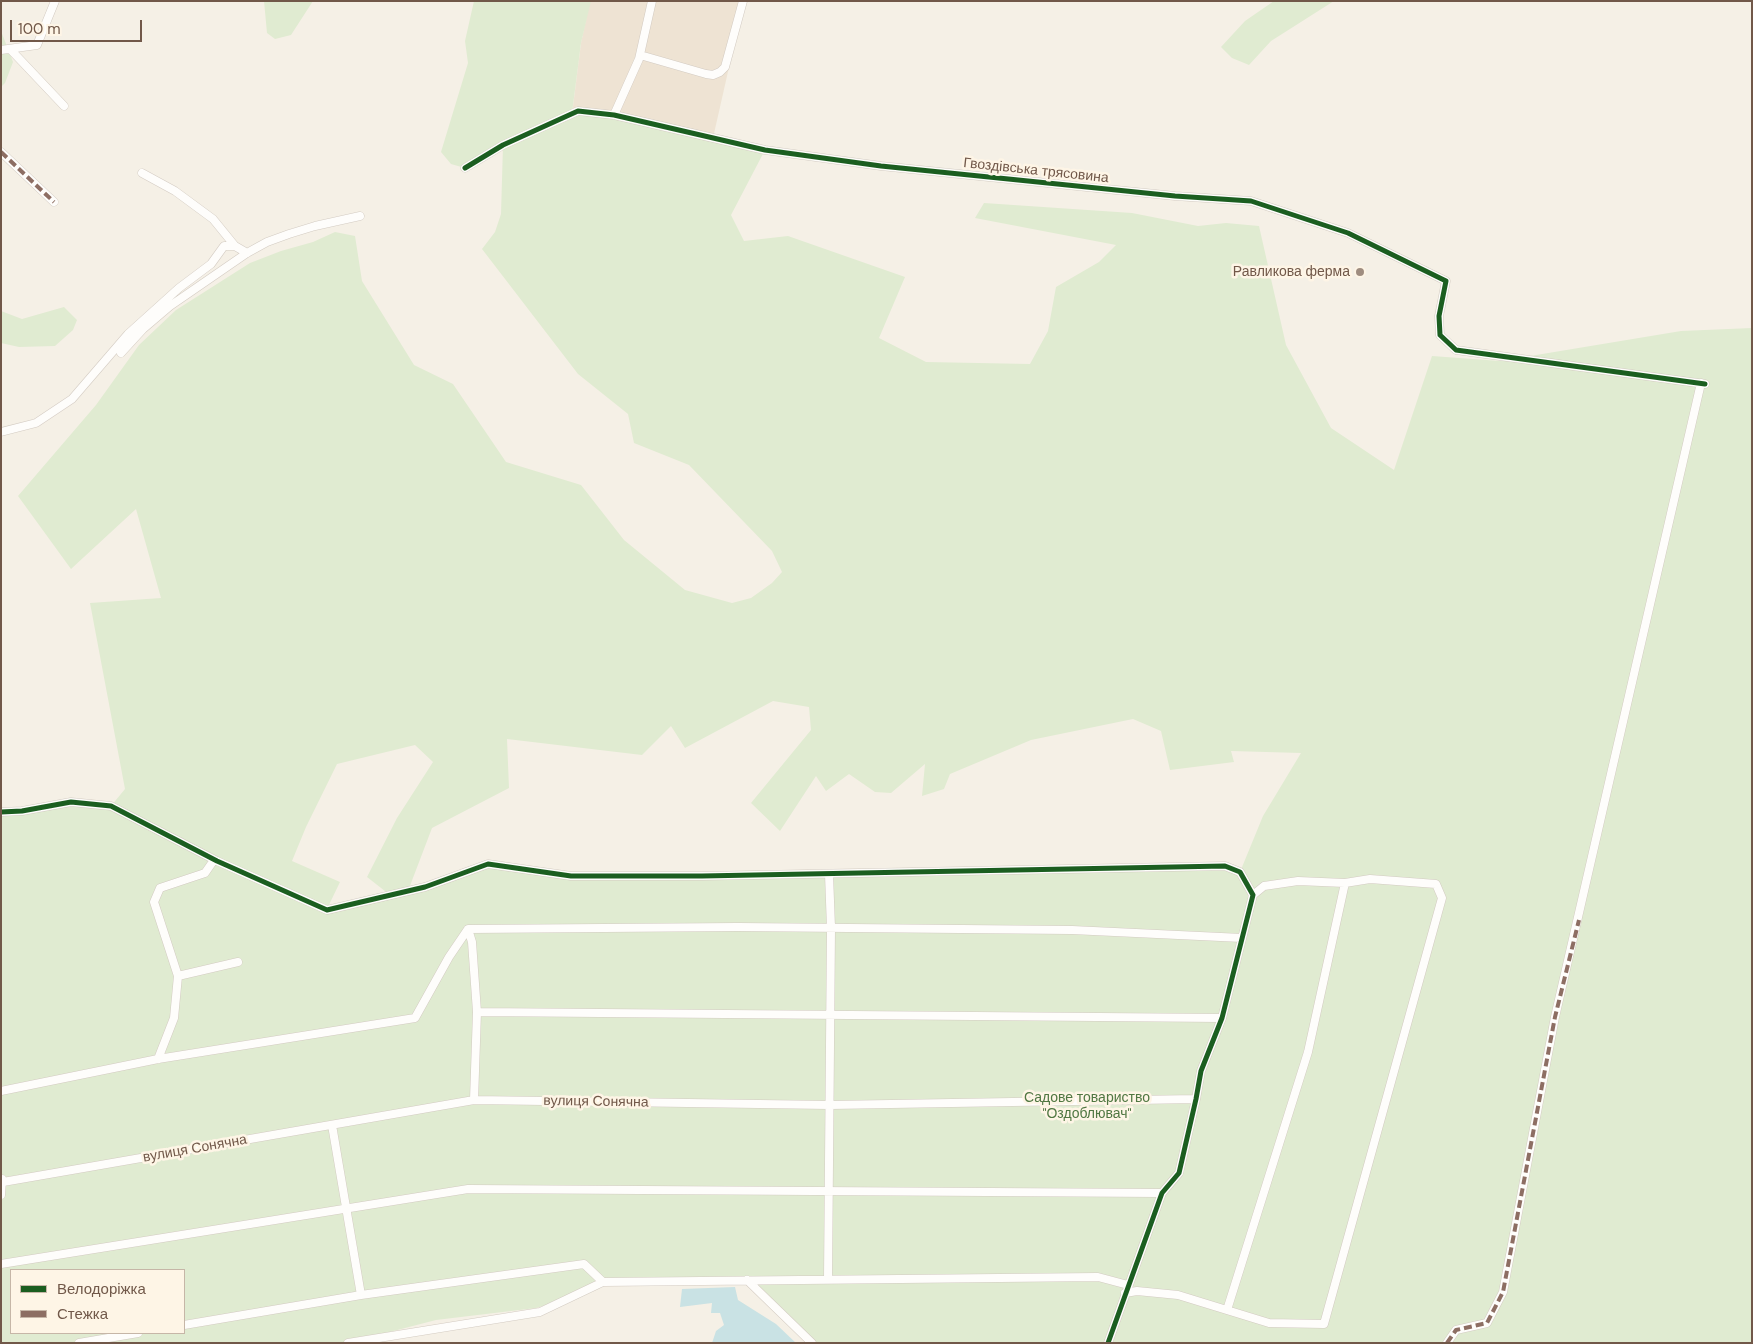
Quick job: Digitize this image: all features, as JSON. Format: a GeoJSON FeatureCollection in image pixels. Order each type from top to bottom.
{"type":"FeatureCollection","features":[{"type":"Feature","properties":{"kind":"street"},"geometry":{"type":"LineString","coordinates":[[1,50],[37,45],[55,1]]}},
{"type":"Feature","properties":{"kind":"street"},"geometry":{"type":"LineString","coordinates":[[614,115],[640,55],[652,1]]}},
{"type":"Feature","properties":{"kind":"street"},"geometry":{"type":"LineString","coordinates":[[640,55],[713,75],[725,67],[743,1]]}},
{"type":"Feature","properties":{"kind":"street"},"geometry":{"type":"LineString","coordinates":[[11,50],[64,106]]}},
{"type":"Feature","properties":{"kind":"street","name":"Гвоздівська трясовина"},"geometry":{"type":"LineString","coordinates":[[465,168],[503,145],[578,111],[614,115],[765,150],[881,166],[1175,196],[1251,201],[1348,233],[1446,281],[1439,316],[1440,335],[1456,350],[1703,384],[1555,1017],[1503,1292],[1487,1323],[1456,1330],[1447,1343]]}},
{"type":"Feature","properties":{"kind":"street"},"geometry":{"type":"LineString","coordinates":[[1,152],[54,202]]}},
{"type":"Feature","properties":{"kind":"street"},"geometry":{"type":"LineString","coordinates":[[142,173],[176,191],[213,219],[235,246],[247,254]]}},
{"type":"Feature","properties":{"kind":"street"},"geometry":{"type":"LineString","coordinates":[[121,353],[143,329],[170,306],[267,242],[315,226],[360,216]]}},
{"type":"Feature","properties":{"kind":"street"},"geometry":{"type":"LineString","coordinates":[[1,432],[36,423],[72,399],[128,334],[179,288],[211,264],[224,246],[235,246]]}},
{"type":"Feature","properties":{"kind":"street"},"geometry":{"type":"LineString","coordinates":[[1,812],[22,811],[71,802],[111,806],[214,860],[326,910],[426,887],[488,864],[571,876],[702,876],[1224,866],[1240,872],[1253,895]]}},
{"type":"Feature","properties":{"kind":"street"},"geometry":{"type":"LineString","coordinates":[[158,1059],[174,1018],[178,976],[154,902],[160,888],[205,873],[214,860]]}},
{"type":"Feature","properties":{"kind":"street"},"geometry":{"type":"LineString","coordinates":[[828,1279],[831,928],[829,874]]}},
{"type":"Feature","properties":{"kind":"street"},"geometry":{"type":"LineString","coordinates":[[348,1343],[540,1312],[603,1282],[1098,1277],[1126,1289],[1178,1295],[1269,1323],[1324,1324],[1442,898],[1436,884],[1370,878],[1345,883],[1298,881],[1264,886],[1253,895],[1222,1018],[1201,1071],[1178,1174],[1162,1193],[1126,1289],[1108,1343]]}},
{"type":"Feature","properties":{"kind":"street"},"geometry":{"type":"LineString","coordinates":[[1227,1310],[1308,1052],[1345,883]]}},
{"type":"Feature","properties":{"kind":"street"},"geometry":{"type":"LineString","coordinates":[[468,929],[831,928],[1072,930],[1242,938]]}},
{"type":"Feature","properties":{"kind":"street"},"geometry":{"type":"LineString","coordinates":[[468,929],[472,942],[477,1012],[474,1100]]}},
{"type":"Feature","properties":{"kind":"street"},"geometry":{"type":"LineString","coordinates":[[1,1091],[158,1059],[415,1018],[448,957],[468,929]]}},
{"type":"Feature","properties":{"kind":"street"},"geometry":{"type":"LineString","coordinates":[[178,976],[238,962]]}},
{"type":"Feature","properties":{"kind":"street"},"geometry":{"type":"LineString","coordinates":[[477,1012],[1222,1018]]}},
{"type":"Feature","properties":{"kind":"street","name":"вулиця Сонячна"},"geometry":{"type":"LineString","coordinates":[[2,1180],[474,1100],[830,1105],[1196,1099]]}},
{"type":"Feature","properties":{"kind":"street"},"geometry":{"type":"LineString","coordinates":[[332,1125],[360,1295]]}},
{"type":"Feature","properties":{"kind":"street"},"geometry":{"type":"LineString","coordinates":[[1,1195],[2,1180]]}},
{"type":"Feature","properties":{"kind":"street"},"geometry":{"type":"LineString","coordinates":[[1,1264],[468,1189],[1162,1193]]}},
{"type":"Feature","properties":{"kind":"street"},"geometry":{"type":"LineString","coordinates":[[185,1325],[360,1295],[584,1264],[603,1282]]}},
{"type":"Feature","properties":{"kind":"street"},"geometry":{"type":"LineString","coordinates":[[747,1280],[812,1343]]}},
{"type":"Feature","properties":{"kind":"street"},"geometry":{"type":"LineString","coordinates":[[79,1343],[132,1334]]}},
{"type":"Feature","properties":{"kind":"shaded area"},"geometry":{"type":"Polygon","coordinates":[[[590,1],[744,1],[713,138],[572,114],[581,43],[590,1]]]}},
{"type":"Feature","properties":{"kind":"green space"},"geometry":{"type":"Polygon","coordinates":[[[264,1],[313,1],[291,35],[275,39],[267,33],[264,1]]]}},
{"type":"Feature","properties":{"kind":"green space","name":"Садове товариство \"Оздоблювач\""},"geometry":{"type":"Polygon","coordinates":[[[474,1],[591,1],[581,43],[572,113],[578,111],[765,150],[731,215],[744,241],[788,236],[905,277],[879,338],[926,362],[1030,364],[1048,331],[1056,287],[1099,262],[1116,245],[975,218],[984,203],[1132,213],[1198,226],[1226,223],[1259,226],[1286,345],[1331,428],[1394,470],[1432,356],[1500,361],[1681,331],[1752,328],[1752,1343],[812,1343],[747,1280],[603,1282],[588,1293],[536,1308],[436,1320],[347,1343],[1,1343],[1,812],[71,802],[111,806],[125,789],[90,603],[161,598],[136,509],[71,569],[18,496],[96,405],[139,345],[176,310],[250,263],[281,251],[313,242],[335,232],[355,236],[362,281],[414,365],[453,384],[506,462],[581,485],[624,540],[685,590],[732,603],[751,598],[772,583],[782,572],[772,551],[689,465],[634,443],[628,414],[578,374],[482,249],[495,232],[501,214],[503,145],[465,168],[451,164],[441,152],[468,63],[465,41],[474,1]],[[773,701],[685,748],[671,726],[642,755],[507,739],[509,788],[432,828],[408,891],[488,864],[571,876],[1225,866],[1240,872],[1263,816],[1301,753],[1231,751],[1234,762],[1170,770],[1161,731],[1133,719],[1031,740],[950,774],[944,789],[922,796],[925,764],[891,793],[875,792],[849,774],[826,791],[816,776],[780,831],[751,803],[811,730],[809,707],[773,701]],[[415,745],[337,764],[306,827],[292,861],[340,882],[327,909],[390,895],[367,877],[397,818],[433,762],[415,745]]]}},
{"type":"Feature","properties":{"kind":"green space"},"geometry":{"type":"Polygon","coordinates":[[[1274,1],[1334,1],[1271,41],[1249,65],[1232,58],[1221,47],[1245,21],[1274,1]]]}},
{"type":"Feature","properties":{"kind":"green space"},"geometry":{"type":"Polygon","coordinates":[[[1,31],[13,62],[5,83],[1,87],[1,31]]]}},
{"type":"Feature","properties":{"kind":"green space"},"geometry":{"type":"Polygon","coordinates":[[[64,307],[77,320],[73,330],[55,346],[19,347],[1,343],[1,311],[22,319],[64,307]]]}},
{"type":"Feature","properties":{"kind":"water"},"geometry":{"type":"Polygon","coordinates":[[[735,1287],[738,1300],[776,1324],[796,1343],[712,1343],[716,1331],[724,1325],[720,1313],[711,1313],[712,1303],[680,1307],[682,1289],[735,1287]]]}},
{"type":"Feature","properties":{"kind":"marked path"},"geometry":{"type":"LineString","coordinates":[[1,152],[54,202]]}},
{"type":"Feature","properties":{"kind":"marked path"},"geometry":{"type":"LineString","coordinates":[[1447,1343],[1456,1330],[1487,1323],[1503,1292],[1555,1017],[1579,920]]}},
{"type":"Feature","properties":{"kind":"cycle path"},"geometry":{"type":"LineString","coordinates":[[465,168],[503,145],[578,111],[614,115],[765,150],[881,166],[1175,196],[1251,201],[1348,233],[1446,281],[1439,316],[1440,335],[1456,350],[1705,384]]}},
{"type":"Feature","properties":{"kind":"cycle path"},"geometry":{"type":"LineString","coordinates":[[1,812],[22,811],[71,802],[111,806],[217,861],[327,910],[425,887],[488,864],[571,876],[702,876],[1225,866],[1240,872],[1253,895],[1222,1018],[1201,1071],[1179,1173],[1162,1193],[1108,1343]]}},
{"type":"Feature","properties":{"kind":"place","name":"Равликова ферма"},"geometry":{"type":"Point","coordinates":[1360,272]}}]}
